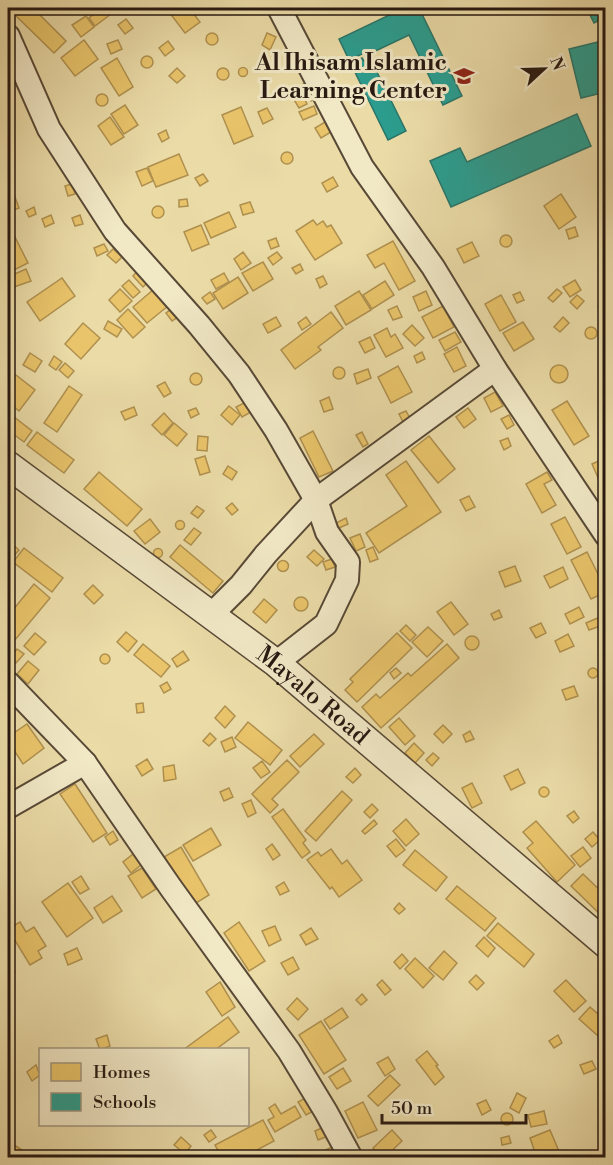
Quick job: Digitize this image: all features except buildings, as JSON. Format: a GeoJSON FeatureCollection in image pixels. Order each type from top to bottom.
{"type":"FeatureCollection","features":[{"type":"Feature","properties":{"kind":"street"},"geometry":{"type":"LineString","coordinates":[[279,8],[362,167],[433,267],[495,369],[606,535]]}},
{"type":"Feature","properties":{"kind":"street"},"geometry":{"type":"LineString","coordinates":[[8,36],[49,129],[115,231],[199,324],[238,374],[276,430],[316,500],[327,532],[348,562],[347,580],[326,624],[276,663]]}},
{"type":"Feature","properties":{"kind":"street"},"geometry":{"type":"LineString","coordinates":[[210,615],[316,500],[495,369]]}},
{"type":"Feature","properties":{"kind":"street","name":"Mayalo Road"},"geometry":{"type":"LineString","coordinates":[[8,465],[276,663],[606,944]]}},
{"type":"Feature","properties":{"kind":"street"},"geometry":{"type":"LineString","coordinates":[[8,683],[85,764],[289,1051],[351,1158]]}},
{"type":"Feature","properties":{"kind":"street"},"geometry":{"type":"LineString","coordinates":[[8,807],[85,764]]}},
{"type":"Feature","properties":{"kind":"place","name":"Al Ihisam Islamic Learning Center"},"geometry":{"type":"Point","coordinates":[464,76]}}]}
